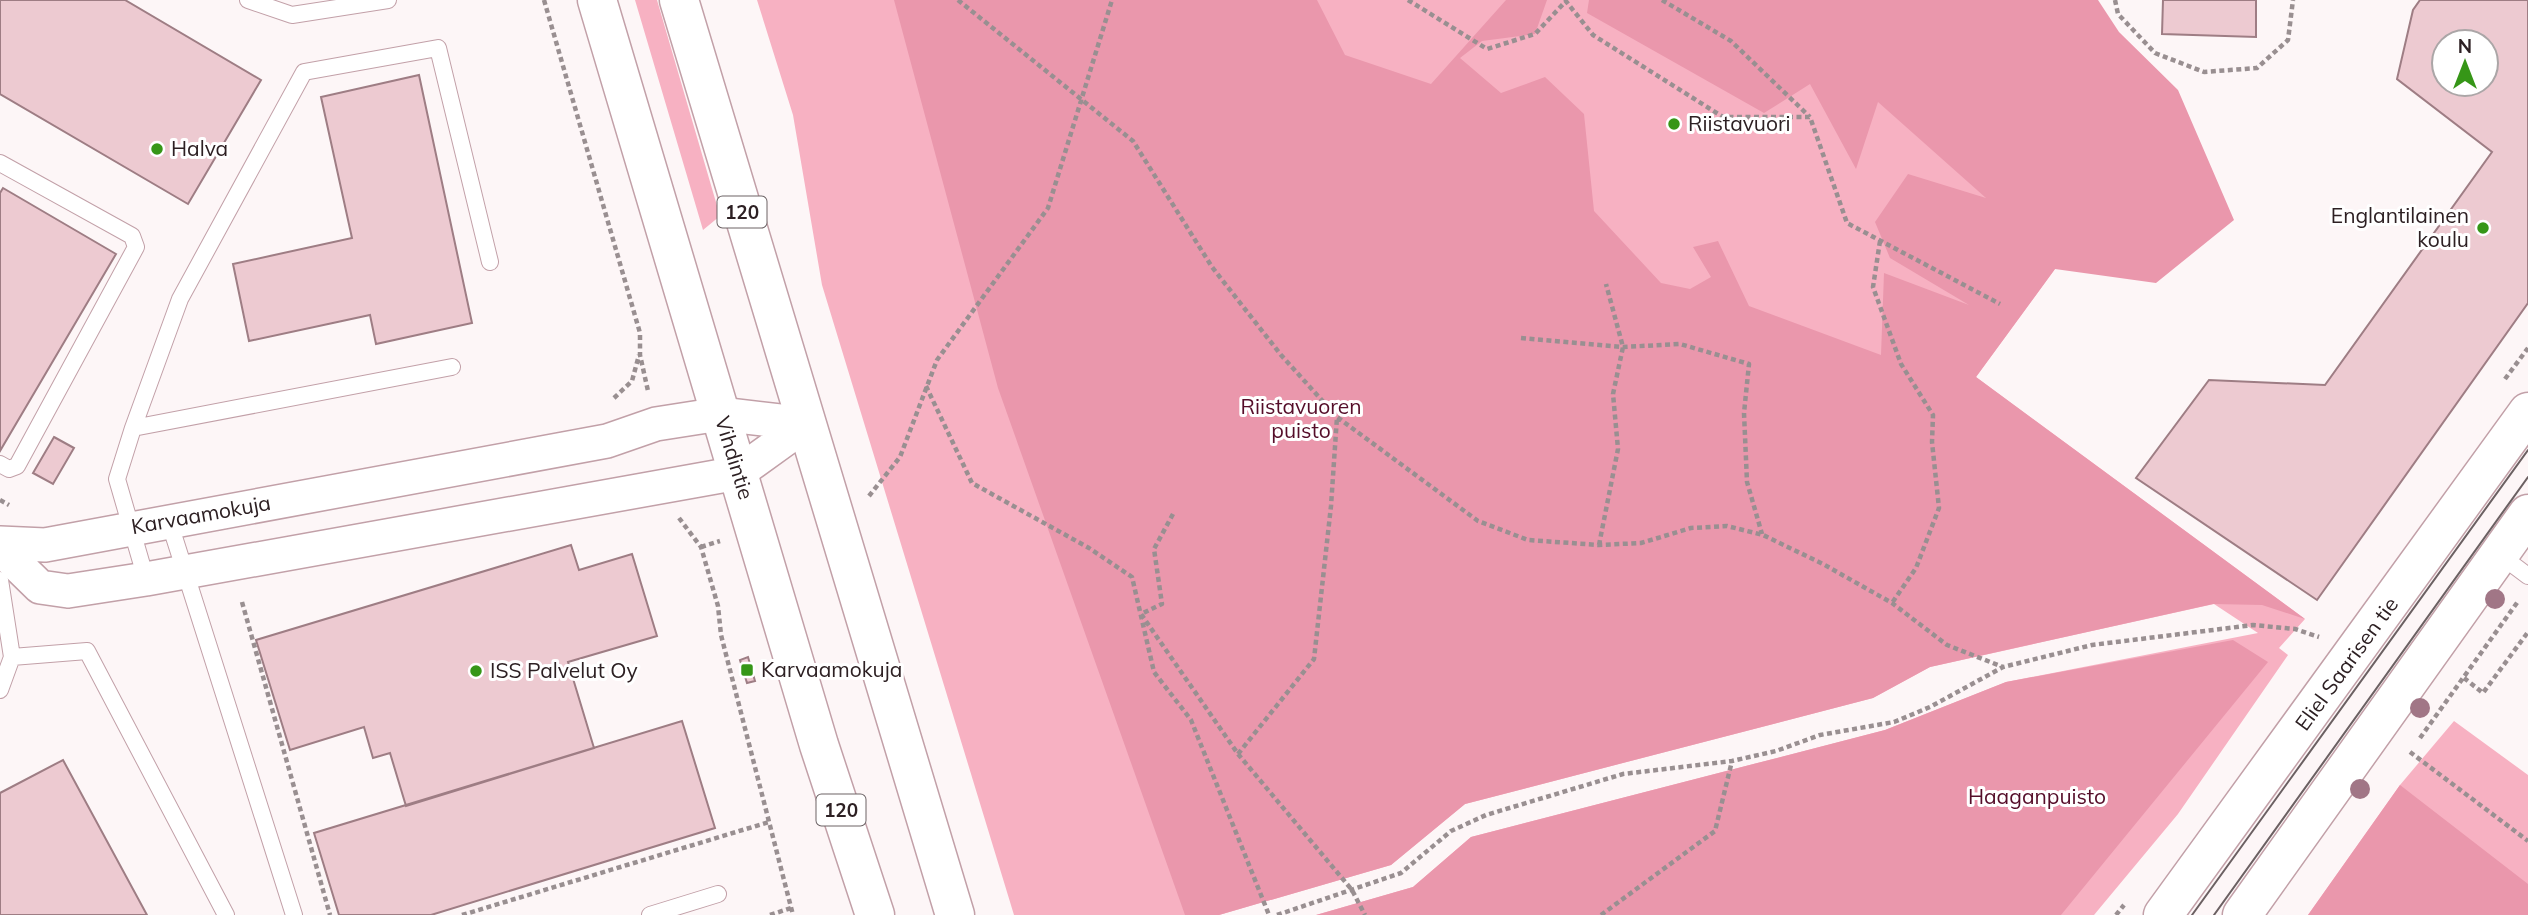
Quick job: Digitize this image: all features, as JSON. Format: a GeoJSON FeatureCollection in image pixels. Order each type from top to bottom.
{"type":"FeatureCollection","features":[{"type":"Feature","properties":{"kind":"main road","name":"Vihdintie"},"geometry":{"type":"LineString","coordinates":[[597,0],[819,745],[875,915]]}},
{"type":"Feature","properties":{"kind":"main road","name":"120"},"geometry":{"type":"LineString","coordinates":[[679,0],[956,915]]}},
{"type":"Feature","properties":{"kind":"main road","name":"Eliel Saarisen tie"},"geometry":{"type":"LineString","coordinates":[[2163,915],[2528,412]]}},
{"type":"Feature","properties":{"kind":"main road"},"geometry":{"type":"LineString","coordinates":[[2242,915],[2514,565],[2528,514]]}},
{"type":"Feature","properties":{"kind":"street","name":"Karvaamokuja"},"geometry":{"type":"LineString","coordinates":[[0,546],[45,545],[607,440],[656,424],[720,414],[806,424]]}},
{"type":"Feature","properties":{"kind":"street","name":"Karvaamokuja"},"geometry":{"type":"LineString","coordinates":[[0,546],[40,587],[68,591],[671,487],[738,473],[806,424]]}},
{"type":"Feature","properties":{"kind":"lane"},"geometry":{"type":"LineString","coordinates":[[248,0],[292,15],[388,0]]}},
{"type":"Feature","properties":{"kind":"lane"},"geometry":{"type":"LineString","coordinates":[[146,579],[117,479],[180,299],[304,72],[438,48],[490,262]]}},
{"type":"Feature","properties":{"kind":"lane"},"geometry":{"type":"LineString","coordinates":[[0,163],[132,236],[136,247],[17,466],[9,469],[0,464]]}},
{"type":"Feature","properties":{"kind":"lane"},"geometry":{"type":"LineString","coordinates":[[133,428],[452,367]]}},
{"type":"Feature","properties":{"kind":"lane"},"geometry":{"type":"LineString","coordinates":[[169,521],[294,915]]}},
{"type":"Feature","properties":{"kind":"lane"},"geometry":{"type":"LineString","coordinates":[[0,579],[2,616],[12,657],[0,690]]}},
{"type":"Feature","properties":{"kind":"lane"},"geometry":{"type":"LineString","coordinates":[[12,657],[87,651],[226,915]]}},
{"type":"Feature","properties":{"kind":"lane"},"geometry":{"type":"LineString","coordinates":[[650,915],[719,894]]}},
{"type":"Feature","properties":{"kind":"path"},"geometry":{"type":"LineString","coordinates":[[544,0],[640,333],[640,355],[656,424]]}},
{"type":"Feature","properties":{"kind":"path"},"geometry":{"type":"LineString","coordinates":[[958,0],[1082,103],[1133,141],[1212,267],[1281,355],[1337,417],[1479,521],[1528,540],[1599,545],[1641,543],[1691,528],[1727,526],[1763,535],[1892,603],[1947,645],[2003,667]]}},
{"type":"Feature","properties":{"kind":"path"},"geometry":{"type":"LineString","coordinates":[[872,495],[900,457],[937,360],[973,306],[1048,208],[1112,0]]}},
{"type":"Feature","properties":{"kind":"path"},"geometry":{"type":"LineString","coordinates":[[1408,0],[1487,49],[1535,34],[1565,1],[1593,35],[1723,117],[1810,117]]}},
{"type":"Feature","properties":{"kind":"path"},"geometry":{"type":"LineString","coordinates":[[1662,0],[1731,41],[1810,117],[1847,223],[2000,304]]}},
{"type":"Feature","properties":{"kind":"path"},"geometry":{"type":"LineString","coordinates":[[2115,0],[2118,14],[2155,53],[2204,72],[2257,68],[2288,40],[2293,0]]}},
{"type":"Feature","properties":{"kind":"path"},"geometry":{"type":"LineString","coordinates":[[1880,241],[1873,287],[1901,364],[1933,415],[1932,442],[1938,508],[1916,568],[1892,603]]}},
{"type":"Feature","properties":{"kind":"path"},"geometry":{"type":"LineString","coordinates":[[1599,545],[1618,449],[1613,394],[1623,348],[1606,284]]}},
{"type":"Feature","properties":{"kind":"path"},"geometry":{"type":"LineString","coordinates":[[1521,338],[1623,348],[1680,344],[1749,364],[1744,413],[1747,482],[1763,535]]}},
{"type":"Feature","properties":{"kind":"path"},"geometry":{"type":"LineString","coordinates":[[926,384],[972,482],[1089,548],[1132,577],[1154,672],[1191,720],[1269,915]]}},
{"type":"Feature","properties":{"kind":"path"},"geometry":{"type":"LineString","coordinates":[[1238,754],[1314,659],[1331,506],[1337,417]]}},
{"type":"Feature","properties":{"kind":"path"},"geometry":{"type":"LineString","coordinates":[[671,487],[680,524],[701,547],[718,606],[721,635],[793,915]]}},
{"type":"Feature","properties":{"kind":"path"},"geometry":{"type":"LineString","coordinates":[[1141,614],[1163,604],[1154,549],[1173,514]]}},
{"type":"Feature","properties":{"kind":"path"},"geometry":{"type":"LineString","coordinates":[[2520,599],[2410,752],[2528,841]]}},
{"type":"Feature","properties":{"kind":"path"},"geometry":{"type":"LineString","coordinates":[[242,602],[330,915]]}},
{"type":"Feature","properties":{"kind":"path"},"geometry":{"type":"LineString","coordinates":[[1141,614],[1238,754],[1352,890],[1365,915]]}},
{"type":"Feature","properties":{"kind":"path"},"geometry":{"type":"LineString","coordinates":[[1277,915],[1401,873],[1451,831],[1486,815],[1623,774],[1732,761],[1776,751],[1820,734],[1894,722],[1930,707],[2003,667],[2092,645],[2253,625],[2295,629],[2320,637]]}},
{"type":"Feature","properties":{"kind":"path"},"geometry":{"type":"LineString","coordinates":[[2464,678],[2483,693],[2528,632]]}},
{"type":"Feature","properties":{"kind":"path"},"geometry":{"type":"LineString","coordinates":[[1601,915],[1715,831],[1732,761]]}},
{"type":"Feature","properties":{"kind":"path"},"geometry":{"type":"LineString","coordinates":[[461,915],[769,822]]}},
{"type":"Feature","properties":{"kind":"path"},"geometry":{"type":"LineString","coordinates":[[770,915],[792,908]]}},
{"type":"Feature","properties":{"kind":"green space"},"geometry":{"type":"Polygon","coordinates":[[[635,0],[657,0],[720,216],[703,230],[635,0]]]}},
{"type":"Feature","properties":{"kind":"green space","name":"Riistavuoren puisto"},"geometry":{"type":"Polygon","coordinates":[[[757,0],[1882,0],[2055,269],[1976,377],[2305,619],[2279,648],[2288,655],[2178,814],[2094,915],[1316,915],[1413,887],[1471,837],[1885,730],[2006,682],[2258,633],[2214,604],[1930,667],[1873,698],[1465,804],[1391,865],[1219,915],[1014,915],[822,285],[793,115],[757,0]]]}},
{"type":"Feature","properties":{"kind":"green space","name":"Riistavuoren puisto"},"geometry":{"type":"Polygon","coordinates":[[[894,0],[1317,0],[1345,55],[1431,84],[1506,0],[1547,0],[1535,34],[1482,41],[1460,58],[1501,93],[1545,77],[1584,114],[1594,211],[1661,283],[1690,289],[1711,277],[1693,247],[1718,241],[1749,306],[1881,355],[1884,273],[1969,305],[1890,258],[1875,222],[1908,174],[1986,198],[1878,102],[1856,169],[1810,84],[1764,113],[1587,13],[1589,0],[2098,0],[2119,32],[2178,90],[2234,220],[2156,283],[2055,269],[1976,377],[2305,619],[2262,605],[2213,604],[1930,667],[1873,698],[1465,804],[1391,865],[1219,915],[1185,915],[998,388],[894,0]]]}},
{"type":"Feature","properties":{"kind":"green space","name":"Haaganpuisto"},"geometry":{"type":"Polygon","coordinates":[[[2233,640],[2268,662],[2061,915],[1316,915],[1413,887],[1471,837],[1885,730],[2006,682],[2233,640]]]}},
{"type":"Feature","properties":{"kind":"green space"},"geometry":{"type":"Polygon","coordinates":[[[2454,721],[2528,775],[2528,915],[2308,915],[2400,785],[2454,721]]]}},
{"type":"Feature","properties":{"kind":"green space"},"geometry":{"type":"Polygon","coordinates":[[[2400,785],[2528,884],[2528,915],[2308,915],[2400,785]]]}},
{"type":"Feature","properties":{"kind":"building","name":"Halva"},"geometry":{"type":"Polygon","coordinates":[[[0,0],[125,0],[261,80],[188,204],[0,94],[0,0]]]}},
{"type":"Feature","properties":{"kind":"building"},"geometry":{"type":"Polygon","coordinates":[[[2163,0],[2256,0],[2256,37],[2162,34],[2163,0]]]}},
{"type":"Feature","properties":{"kind":"building","name":"Englantilainen koulu"},"geometry":{"type":"Polygon","coordinates":[[[2420,0],[2528,0],[2528,303],[2317,600],[2136,478],[2209,380],[2325,385],[2492,152],[2397,79],[2413,10],[2420,0]]]}},
{"type":"Feature","properties":{"kind":"building"},"geometry":{"type":"Polygon","coordinates":[[[419,75],[472,323],[376,344],[370,315],[249,341],[233,264],[352,238],[321,97],[419,75]]]}},
{"type":"Feature","properties":{"kind":"building"},"geometry":{"type":"Polygon","coordinates":[[[3,188],[116,254],[0,451],[0,193],[3,188]]]}},
{"type":"Feature","properties":{"kind":"building"},"geometry":{"type":"Polygon","coordinates":[[[54,437],[74,448],[53,484],[33,473],[54,437]]]}},
{"type":"Feature","properties":{"kind":"building"},"geometry":{"type":"Polygon","coordinates":[[[571,545],[579,570],[632,554],[657,636],[568,662],[594,748],[406,806],[390,753],[373,758],[364,727],[290,750],[256,640],[571,545]]]}},
{"type":"Feature","properties":{"kind":"building"},"geometry":{"type":"Polygon","coordinates":[[[748,657],[755,681],[747,683],[740,660],[748,657]]]}},
{"type":"Feature","properties":{"kind":"building"},"geometry":{"type":"Polygon","coordinates":[[[682,721],[715,828],[431,915],[339,915],[314,833],[682,721]]]}},
{"type":"Feature","properties":{"kind":"building"},"geometry":{"type":"Polygon","coordinates":[[[63,760],[147,915],[0,915],[0,793],[63,760]]]}},
{"type":"Feature","properties":{"kind":"tram line"},"geometry":{"type":"LineString","coordinates":[[2192,915],[2528,450]]}},
{"type":"Feature","properties":{"kind":"tram line"},"geometry":{"type":"LineString","coordinates":[[2214,915],[2528,477]]}},
{"type":"Feature","properties":{"kind":"place","name":"Riistavuori"},"geometry":{"type":"Point","coordinates":[1674,124]}},
{"type":"Feature","properties":{"kind":"place","name":"Halva"},"geometry":{"type":"Point","coordinates":[157,149]}},
{"type":"Feature","properties":{"kind":"place","name":"Englantilainen koulu"},"geometry":{"type":"Point","coordinates":[2483,228]}},
{"type":"Feature","properties":{"kind":"place","name":"Karvaamokuja"},"geometry":{"type":"Point","coordinates":[747,670]}},
{"type":"Feature","properties":{"kind":"place","name":"ISS Palvelut Oy"},"geometry":{"type":"Point","coordinates":[476,671]}}]}
